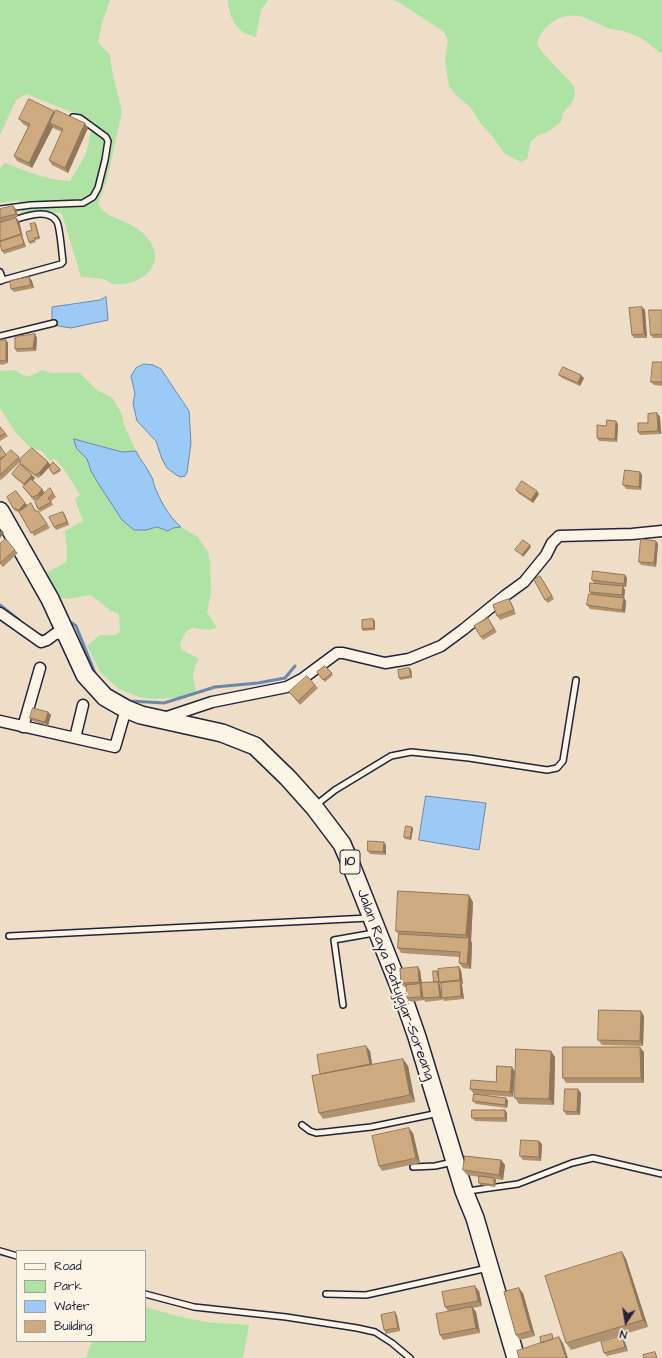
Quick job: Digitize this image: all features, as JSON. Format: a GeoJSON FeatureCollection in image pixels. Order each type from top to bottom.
{"type":"FeatureCollection","features":[{"type":"Feature","properties":{"kind":"highway","name":"Jalan Raya Batujajar-Soreang"},"geometry":{"type":"LineString","coordinates":[[0,511],[50,599],[85,675],[105,697],[126,709],[141,715],[222,733],[254,746],[272,761],[314,807],[342,844],[417,1037],[464,1191],[475,1218],[516,1358]]}},
{"type":"Feature","properties":{"kind":"street"},"geometry":{"type":"LineString","coordinates":[[161,719],[212,702],[287,687],[302,679],[337,653],[343,652],[385,663],[409,659],[441,646],[524,582],[546,555],[552,543],[559,536],[632,534],[662,531]]}},
{"type":"Feature","properties":{"kind":"street"},"geometry":{"type":"LineString","coordinates":[[0,613],[41,642],[47,640],[55,634],[66,633]]}},
{"type":"Feature","properties":{"kind":"street"},"geometry":{"type":"LineString","coordinates":[[23,727],[40,668]]}},
{"type":"Feature","properties":{"kind":"street"},"geometry":{"type":"LineString","coordinates":[[75,738],[83,705]]}},
{"type":"Feature","properties":{"kind":"street"},"geometry":{"type":"LineString","coordinates":[[0,721],[115,747],[126,709]]}},
{"type":"Feature","properties":{"kind":"lane"},"geometry":{"type":"LineString","coordinates":[[0,209],[31,205],[83,203],[93,197],[98,188],[108,141],[106,137],[80,118],[73,118]]}},
{"type":"Feature","properties":{"kind":"lane"},"geometry":{"type":"LineString","coordinates":[[0,224],[39,213],[51,215],[58,223],[63,262],[61,264],[1,280],[0,272]]}},
{"type":"Feature","properties":{"kind":"lane"},"geometry":{"type":"LineString","coordinates":[[0,336],[54,323]]}},
{"type":"Feature","properties":{"kind":"lane"},"geometry":{"type":"LineString","coordinates":[[314,807],[335,790],[391,756],[403,753],[411,752],[470,758],[547,770],[557,768],[563,761],[576,680]]}},
{"type":"Feature","properties":{"kind":"lane"},"geometry":{"type":"LineString","coordinates":[[9,936],[375,926]]}},
{"type":"Feature","properties":{"kind":"lane"},"geometry":{"type":"LineString","coordinates":[[343,1005],[334,940],[375,926]]}},
{"type":"Feature","properties":{"kind":"lane"},"geometry":{"type":"LineString","coordinates":[[302,1124],[310,1131],[316,1133],[371,1127],[440,1113]]}},
{"type":"Feature","properties":{"kind":"lane"},"geometry":{"type":"LineString","coordinates":[[464,1191],[518,1184],[572,1163],[593,1158],[662,1174]]}},
{"type":"Feature","properties":{"kind":"lane"},"geometry":{"type":"LineString","coordinates":[[413,1167],[435,1166],[455,1161]]}},
{"type":"Feature","properties":{"kind":"lane"},"geometry":{"type":"LineString","coordinates":[[0,1251],[16,1256]]}},
{"type":"Feature","properties":{"kind":"lane"},"geometry":{"type":"LineString","coordinates":[[326,1294],[366,1296],[490,1267]]}},
{"type":"Feature","properties":{"kind":"lane"},"geometry":{"type":"LineString","coordinates":[[146,1294],[194,1307],[286,1317],[363,1329],[375,1332],[410,1358]]}},
{"type":"Feature","properties":{"kind":"green space"},"geometry":{"type":"Polygon","coordinates":[[[0,0],[110,0],[102,23],[98,42],[110,55],[122,112],[107,179],[98,204],[107,213],[134,226],[151,243],[155,253],[154,264],[148,273],[139,279],[129,283],[113,284],[103,279],[81,277],[61,213],[36,212],[23,216],[19,200],[0,203],[0,168],[5,163],[45,177],[70,181],[86,154],[93,122],[26,94],[16,100],[0,135],[0,0]]]}},
{"type":"Feature","properties":{"kind":"green space"},"geometry":{"type":"Polygon","coordinates":[[[228,0],[268,0],[261,10],[256,37],[245,33],[236,26],[230,14],[228,0]]]}},
{"type":"Feature","properties":{"kind":"green space"},"geometry":{"type":"Polygon","coordinates":[[[394,0],[662,0],[662,54],[633,34],[608,28],[583,17],[568,16],[549,25],[540,36],[537,43],[542,52],[574,86],[575,96],[571,104],[563,113],[561,122],[531,141],[527,159],[521,162],[504,153],[493,137],[480,123],[470,107],[455,94],[449,86],[445,60],[448,41],[444,32],[394,0]]]}},
{"type":"Feature","properties":{"kind":"green space"},"geometry":{"type":"Polygon","coordinates":[[[15,370],[26,376],[42,370],[52,373],[80,373],[97,390],[113,398],[122,415],[124,425],[136,451],[122,452],[83,441],[77,449],[87,459],[91,471],[98,483],[146,530],[157,527],[168,531],[173,528],[181,527],[197,536],[208,552],[210,562],[211,593],[207,612],[217,628],[210,630],[191,629],[187,631],[180,645],[182,650],[199,659],[193,675],[196,691],[182,697],[155,699],[139,697],[119,689],[101,673],[87,646],[100,635],[115,635],[120,632],[119,614],[111,611],[91,595],[68,599],[58,597],[46,573],[66,562],[67,552],[65,531],[83,521],[75,499],[80,495],[64,469],[55,459],[50,461],[42,451],[31,448],[16,433],[0,408],[0,371],[15,370]]]}},
{"type":"Feature","properties":{"kind":"green space"},"geometry":{"type":"Polygon","coordinates":[[[146,1307],[181,1317],[207,1322],[249,1325],[243,1358],[86,1358],[92,1342],[146,1342],[146,1307]]]}},
{"type":"Feature","properties":{"kind":"water"},"geometry":{"type":"Polygon","coordinates":[[[106,297],[108,320],[71,328],[58,326],[52,320],[52,307],[100,300],[106,297]]]}},
{"type":"Feature","properties":{"kind":"water"},"geometry":{"type":"Polygon","coordinates":[[[144,364],[153,365],[161,369],[189,411],[191,443],[187,472],[185,476],[180,477],[167,468],[162,459],[156,441],[137,421],[133,403],[135,394],[131,376],[136,368],[144,364]]]}},
{"type":"Feature","properties":{"kind":"water"},"geometry":{"type":"Polygon","coordinates":[[[74,439],[122,452],[136,451],[148,470],[156,491],[165,508],[181,527],[173,528],[168,531],[157,527],[146,530],[134,530],[122,520],[91,471],[87,459],[77,449],[74,439]]]}},
{"type":"Feature","properties":{"kind":"water"},"geometry":{"type":"Polygon","coordinates":[[[426,796],[486,803],[479,850],[419,840],[426,796]]]}},
{"type":"Feature","properties":{"kind":"building"},"geometry":{"type":"Polygon","coordinates":[[[29,99],[54,111],[29,163],[14,156],[30,124],[19,119],[29,99]]]}},
{"type":"Feature","properties":{"kind":"building"},"geometry":{"type":"Polygon","coordinates":[[[56,110],[85,123],[65,168],[49,160],[63,129],[50,123],[56,110]]]}},
{"type":"Feature","properties":{"kind":"building"},"geometry":{"type":"Polygon","coordinates":[[[13,206],[16,214],[0,218],[0,209],[13,206]]]}},
{"type":"Feature","properties":{"kind":"building"},"geometry":{"type":"Polygon","coordinates":[[[16,218],[21,234],[0,241],[0,223],[16,218]]]}},
{"type":"Feature","properties":{"kind":"building"},"geometry":{"type":"Polygon","coordinates":[[[35,223],[39,237],[34,238],[35,240],[29,242],[26,232],[32,230],[30,224],[35,223]]]}},
{"type":"Feature","properties":{"kind":"building"},"geometry":{"type":"Polygon","coordinates":[[[21,235],[24,244],[2,251],[0,242],[21,235]]]}},
{"type":"Feature","properties":{"kind":"building"},"geometry":{"type":"Polygon","coordinates":[[[29,277],[31,285],[11,289],[10,281],[29,277]]]}},
{"type":"Feature","properties":{"kind":"building"},"geometry":{"type":"Polygon","coordinates":[[[642,307],[644,334],[632,335],[629,308],[642,307]]]}},
{"type":"Feature","properties":{"kind":"building"},"geometry":{"type":"Polygon","coordinates":[[[649,310],[662,310],[662,334],[651,335],[649,310]]]}},
{"type":"Feature","properties":{"kind":"building"},"geometry":{"type":"Polygon","coordinates":[[[35,334],[33,348],[15,349],[15,337],[35,334]]]}},
{"type":"Feature","properties":{"kind":"building"},"geometry":{"type":"Polygon","coordinates":[[[0,340],[6,340],[6,360],[0,361],[0,340]]]}},
{"type":"Feature","properties":{"kind":"building"},"geometry":{"type":"Polygon","coordinates":[[[653,362],[662,362],[662,382],[651,382],[653,362]]]}},
{"type":"Feature","properties":{"kind":"building"},"geometry":{"type":"Polygon","coordinates":[[[563,367],[581,375],[578,383],[559,375],[563,367]]]}},
{"type":"Feature","properties":{"kind":"building"},"geometry":{"type":"Polygon","coordinates":[[[657,413],[658,431],[638,432],[638,423],[648,423],[648,414],[657,413]]]}},
{"type":"Feature","properties":{"kind":"building"},"geometry":{"type":"Polygon","coordinates":[[[607,420],[616,421],[615,439],[597,438],[597,425],[606,426],[607,420]]]}},
{"type":"Feature","properties":{"kind":"building"},"geometry":{"type":"Polygon","coordinates":[[[0,427],[5,433],[0,436],[0,427]]]}},
{"type":"Feature","properties":{"kind":"building"},"geometry":{"type":"Polygon","coordinates":[[[0,446],[6,455],[0,458],[0,446]]]}},
{"type":"Feature","properties":{"kind":"building"},"geometry":{"type":"Polygon","coordinates":[[[32,448],[48,462],[39,473],[35,475],[20,463],[20,459],[32,448]]]}},
{"type":"Feature","properties":{"kind":"building"},"geometry":{"type":"Polygon","coordinates":[[[11,450],[19,457],[0,475],[0,461],[11,450]]]}},
{"type":"Feature","properties":{"kind":"building"},"geometry":{"type":"Polygon","coordinates":[[[53,462],[60,469],[53,474],[49,468],[53,462]]]}},
{"type":"Feature","properties":{"kind":"building"},"geometry":{"type":"Polygon","coordinates":[[[20,464],[32,475],[24,484],[12,474],[20,464]]]}},
{"type":"Feature","properties":{"kind":"building"},"geometry":{"type":"Polygon","coordinates":[[[625,470],[640,472],[639,487],[623,485],[625,470]]]}},
{"type":"Feature","properties":{"kind":"building"},"geometry":{"type":"Polygon","coordinates":[[[31,479],[42,489],[38,495],[32,497],[23,487],[31,479]]]}},
{"type":"Feature","properties":{"kind":"building"},"geometry":{"type":"Polygon","coordinates":[[[522,481],[537,491],[531,500],[516,490],[522,481]]]}},
{"type":"Feature","properties":{"kind":"building"},"geometry":{"type":"Polygon","coordinates":[[[50,488],[53,493],[48,498],[51,502],[38,509],[35,502],[50,488]]]}},
{"type":"Feature","properties":{"kind":"building"},"geometry":{"type":"Polygon","coordinates":[[[16,491],[25,503],[19,510],[13,508],[7,497],[16,491]]]}},
{"type":"Feature","properties":{"kind":"building"},"geometry":{"type":"Polygon","coordinates":[[[31,503],[35,511],[38,511],[47,524],[31,533],[19,512],[31,503]]]}},
{"type":"Feature","properties":{"kind":"building"},"geometry":{"type":"Polygon","coordinates":[[[63,512],[67,522],[54,527],[49,517],[63,512]]]}},
{"type":"Feature","properties":{"kind":"building"},"geometry":{"type":"Polygon","coordinates":[[[6,539],[15,550],[0,563],[0,544],[6,539]]]}},
{"type":"Feature","properties":{"kind":"building"},"geometry":{"type":"Polygon","coordinates":[[[641,539],[656,541],[654,563],[639,562],[641,539]]]}},
{"type":"Feature","properties":{"kind":"building"},"geometry":{"type":"Polygon","coordinates":[[[523,540],[530,545],[522,555],[515,550],[523,540]]]}},
{"type":"Feature","properties":{"kind":"building"},"geometry":{"type":"Polygon","coordinates":[[[593,571],[625,575],[624,584],[592,580],[593,571]]]}},
{"type":"Feature","properties":{"kind":"building"},"geometry":{"type":"Polygon","coordinates":[[[540,576],[552,596],[545,600],[534,580],[540,576]]]}},
{"type":"Feature","properties":{"kind":"building"},"geometry":{"type":"Polygon","coordinates":[[[590,583],[623,586],[622,595],[590,592],[590,583]]]}},
{"type":"Feature","properties":{"kind":"building"},"geometry":{"type":"Polygon","coordinates":[[[589,594],[624,598],[622,610],[587,605],[589,594]]]}},
{"type":"Feature","properties":{"kind":"building"},"geometry":{"type":"Polygon","coordinates":[[[509,599],[514,610],[497,616],[493,605],[509,599]]]}},
{"type":"Feature","properties":{"kind":"building"},"geometry":{"type":"Polygon","coordinates":[[[488,618],[494,629],[481,637],[474,626],[488,618]]]}},
{"type":"Feature","properties":{"kind":"building"},"geometry":{"type":"Polygon","coordinates":[[[373,619],[374,628],[362,629],[362,620],[373,619]]]}},
{"type":"Feature","properties":{"kind":"building"},"geometry":{"type":"Polygon","coordinates":[[[325,666],[332,673],[323,680],[317,672],[325,666]]]}},
{"type":"Feature","properties":{"kind":"building"},"geometry":{"type":"Polygon","coordinates":[[[409,668],[411,676],[399,678],[398,670],[409,668]]]}},
{"type":"Feature","properties":{"kind":"building"},"geometry":{"type":"Polygon","coordinates":[[[307,676],[315,685],[298,701],[289,692],[307,676]]]}},
{"type":"Feature","properties":{"kind":"building"},"geometry":{"type":"Polygon","coordinates":[[[33,708],[48,712],[45,722],[30,718],[33,708]]]}},
{"type":"Feature","properties":{"kind":"building"},"geometry":{"type":"Polygon","coordinates":[[[406,826],[412,827],[410,838],[404,837],[406,826]]]}},
{"type":"Feature","properties":{"kind":"building"},"geometry":{"type":"Polygon","coordinates":[[[368,841],[384,842],[383,852],[368,851],[368,841]]]}},
{"type":"Feature","properties":{"kind":"building"},"geometry":{"type":"Polygon","coordinates":[[[398,891],[469,895],[466,935],[396,931],[398,891]]]}},
{"type":"Feature","properties":{"kind":"building"},"geometry":{"type":"Polygon","coordinates":[[[399,934],[469,938],[467,964],[459,963],[460,952],[398,948],[399,934]]]}},
{"type":"Feature","properties":{"kind":"building"},"geometry":{"type":"Polygon","coordinates":[[[418,967],[419,982],[401,983],[400,969],[418,967]]]}},
{"type":"Feature","properties":{"kind":"building"},"geometry":{"type":"Polygon","coordinates":[[[459,967],[460,980],[439,982],[438,969],[459,967]]]}},
{"type":"Feature","properties":{"kind":"building"},"geometry":{"type":"Polygon","coordinates":[[[433,971],[437,971],[439,982],[434,982],[433,971]]]}},
{"type":"Feature","properties":{"kind":"building"},"geometry":{"type":"Polygon","coordinates":[[[460,981],[461,996],[442,998],[441,983],[460,981]]]}},
{"type":"Feature","properties":{"kind":"building"},"geometry":{"type":"Polygon","coordinates":[[[438,982],[440,997],[423,998],[421,983],[438,982]]]}},
{"type":"Feature","properties":{"kind":"building"},"geometry":{"type":"Polygon","coordinates":[[[420,984],[421,997],[407,998],[406,985],[420,984]]]}},
{"type":"Feature","properties":{"kind":"building"},"geometry":{"type":"Polygon","coordinates":[[[599,1010],[641,1011],[640,1041],[598,1040],[599,1010]]]}},
{"type":"Feature","properties":{"kind":"building"},"geometry":{"type":"Polygon","coordinates":[[[366,1046],[370,1064],[320,1074],[317,1055],[366,1046]]]}},
{"type":"Feature","properties":{"kind":"building"},"geometry":{"type":"Polygon","coordinates":[[[563,1047],[640,1047],[641,1078],[563,1078],[563,1047]]]}},
{"type":"Feature","properties":{"kind":"building"},"geometry":{"type":"Polygon","coordinates":[[[516,1049],[551,1051],[549,1099],[515,1098],[516,1049]]]}},
{"type":"Feature","properties":{"kind":"building"},"geometry":{"type":"Polygon","coordinates":[[[403,1059],[410,1095],[319,1113],[312,1076],[403,1059]]]}},
{"type":"Feature","properties":{"kind":"building"},"geometry":{"type":"Polygon","coordinates":[[[497,1066],[512,1067],[510,1092],[470,1089],[471,1080],[496,1082],[497,1066]]]}},
{"type":"Feature","properties":{"kind":"building"},"geometry":{"type":"Polygon","coordinates":[[[565,1089],[578,1089],[577,1112],[564,1111],[565,1089]]]}},
{"type":"Feature","properties":{"kind":"building"},"geometry":{"type":"Polygon","coordinates":[[[474,1094],[506,1098],[505,1105],[473,1101],[474,1094]]]}},
{"type":"Feature","properties":{"kind":"building"},"geometry":{"type":"Polygon","coordinates":[[[472,1110],[505,1110],[505,1118],[472,1118],[472,1110]]]}},
{"type":"Feature","properties":{"kind":"building"},"geometry":{"type":"Polygon","coordinates":[[[409,1128],[416,1158],[379,1166],[372,1136],[409,1128]]]}},
{"type":"Feature","properties":{"kind":"building"},"geometry":{"type":"Polygon","coordinates":[[[521,1140],[539,1141],[539,1157],[520,1156],[521,1140]]]}},
{"type":"Feature","properties":{"kind":"building"},"geometry":{"type":"Polygon","coordinates":[[[465,1156],[501,1160],[499,1175],[463,1170],[465,1156]]]}},
{"type":"Feature","properties":{"kind":"building"},"geometry":{"type":"Polygon","coordinates":[[[479,1176],[494,1178],[494,1185],[479,1183],[479,1176]]]}},
{"type":"Feature","properties":{"kind":"building"},"geometry":{"type":"Polygon","coordinates":[[[622,1252],[643,1320],[566,1343],[545,1276],[622,1252]]]}},
{"type":"Feature","properties":{"kind":"building"},"geometry":{"type":"Polygon","coordinates":[[[475,1286],[478,1301],[445,1307],[442,1292],[475,1286]]]}},
{"type":"Feature","properties":{"kind":"building"},"geometry":{"type":"Polygon","coordinates":[[[519,1288],[531,1331],[516,1335],[504,1292],[519,1288]]]}},
{"type":"Feature","properties":{"kind":"building"},"geometry":{"type":"Polygon","coordinates":[[[472,1307],[476,1328],[440,1335],[436,1314],[472,1307]]]}},
{"type":"Feature","properties":{"kind":"building"},"geometry":{"type":"Polygon","coordinates":[[[395,1312],[398,1328],[384,1330],[381,1315],[395,1312]]]}},
{"type":"Feature","properties":{"kind":"building"},"geometry":{"type":"Polygon","coordinates":[[[552,1334],[553,1339],[541,1343],[540,1337],[552,1334]]]}},
{"type":"Feature","properties":{"kind":"building"},"geometry":{"type":"Polygon","coordinates":[[[622,1336],[625,1347],[604,1353],[601,1342],[622,1336]]]}},
{"type":"Feature","properties":{"kind":"building"},"geometry":{"type":"Polygon","coordinates":[[[559,1337],[566,1358],[519,1358],[517,1351],[559,1337]]]}},
{"type":"Feature","properties":{"kind":"building"},"geometry":{"type":"Polygon","coordinates":[[[655,1352],[657,1358],[644,1358],[643,1355],[655,1352]]]}},
{"type":"Feature","properties":{"kind":"waterway"},"geometry":{"type":"LineString","coordinates":[[0,605],[19,620]]}},
{"type":"Feature","properties":{"kind":"waterway"},"geometry":{"type":"LineString","coordinates":[[69,624],[72,623],[76,626],[97,678]]}},
{"type":"Feature","properties":{"kind":"waterway"},"geometry":{"type":"LineString","coordinates":[[36,634],[44,636],[47,634]]}},
{"type":"Feature","properties":{"kind":"waterway"},"geometry":{"type":"LineString","coordinates":[[107,688],[130,701],[164,703],[215,687],[258,683],[285,678],[295,666]]}}]}
